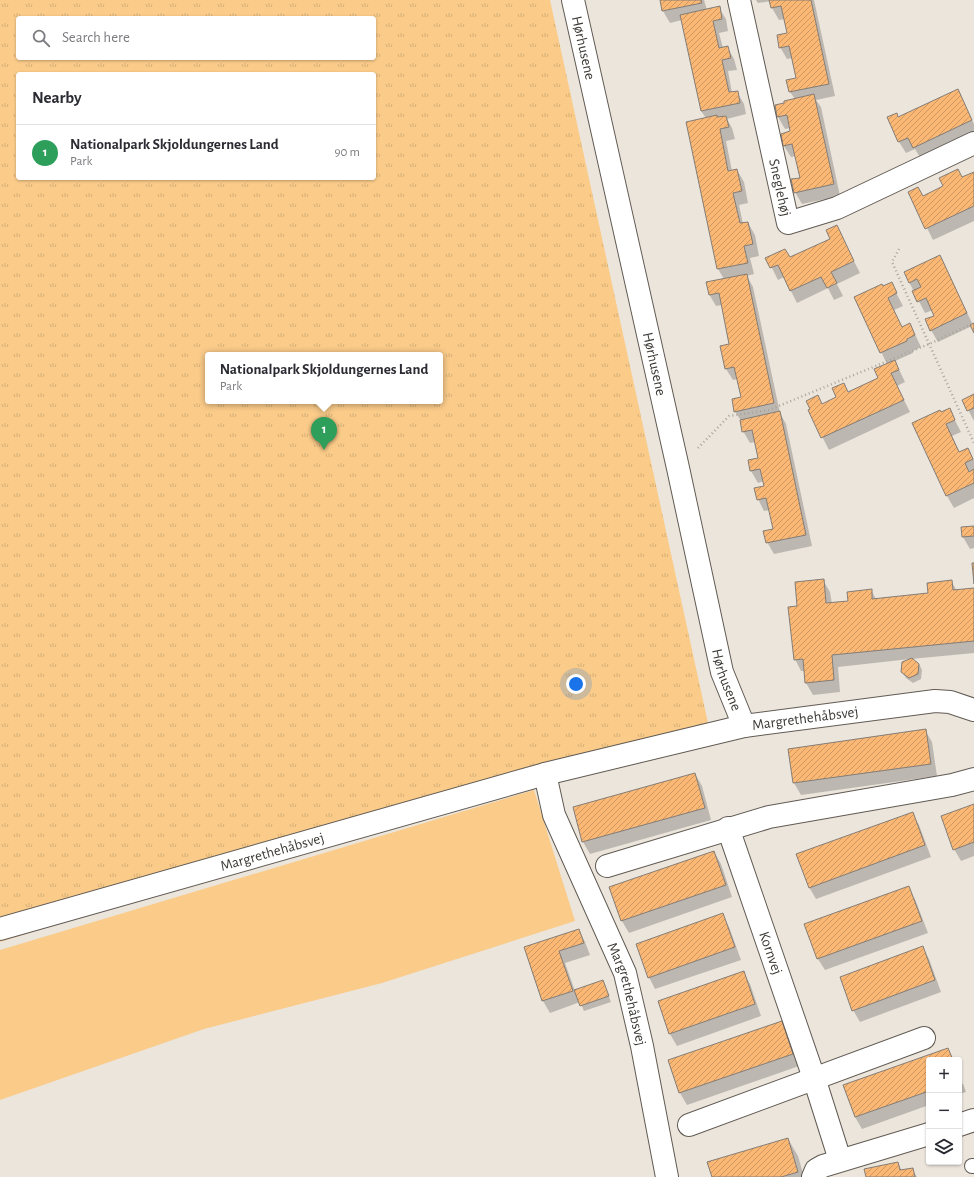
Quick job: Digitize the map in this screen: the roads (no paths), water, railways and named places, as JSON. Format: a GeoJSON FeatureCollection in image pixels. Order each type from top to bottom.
{"type":"FeatureCollection","features":[{"type":"Feature","properties":{"kind":"street","name":"Hørhusene"},"geometry":{"type":"LineString","coordinates":[[573,0],[678,468],[722,672],[744,726]]}},
{"type":"Feature","properties":{"kind":"street","name":"Sneglehøj"},"geometry":{"type":"LineString","coordinates":[[739,0],[788,222],[837,208],[974,143]]}},
{"type":"Feature","properties":{"kind":"street","name":"Margrethehåbsvej"},"geometry":{"type":"LineString","coordinates":[[0,929],[545,774],[744,726],[935,701],[950,702],[974,710]]}},
{"type":"Feature","properties":{"kind":"street","name":"Margrethehåbsvej"},"geometry":{"type":"LineString","coordinates":[[545,774],[554,815],[625,973],[642,1046],[667,1177]]}},
{"type":"Feature","properties":{"kind":"street"},"geometry":{"type":"LineString","coordinates":[[607,866],[728,828],[769,817],[952,785],[974,779]]}},
{"type":"Feature","properties":{"kind":"street","name":"Kornvej"},"geometry":{"type":"LineString","coordinates":[[728,828],[814,1078],[840,1160]]}},
{"type":"Feature","properties":{"kind":"street"},"geometry":{"type":"LineString","coordinates":[[689,1125],[924,1038]]}},
{"type":"Feature","properties":{"kind":"street"},"geometry":{"type":"LineString","coordinates":[[962,1124],[974,1120]]}},
{"type":"Feature","properties":{"kind":"street"},"geometry":{"type":"LineString","coordinates":[[813,1177],[816,1170],[823,1166],[926,1135]]}},
{"type":"Feature","properties":{"kind":"place","name":"Nationalpark Skjoldungernes Land"},"geometry":{"type":"Point","coordinates":[324,450]}}]}
